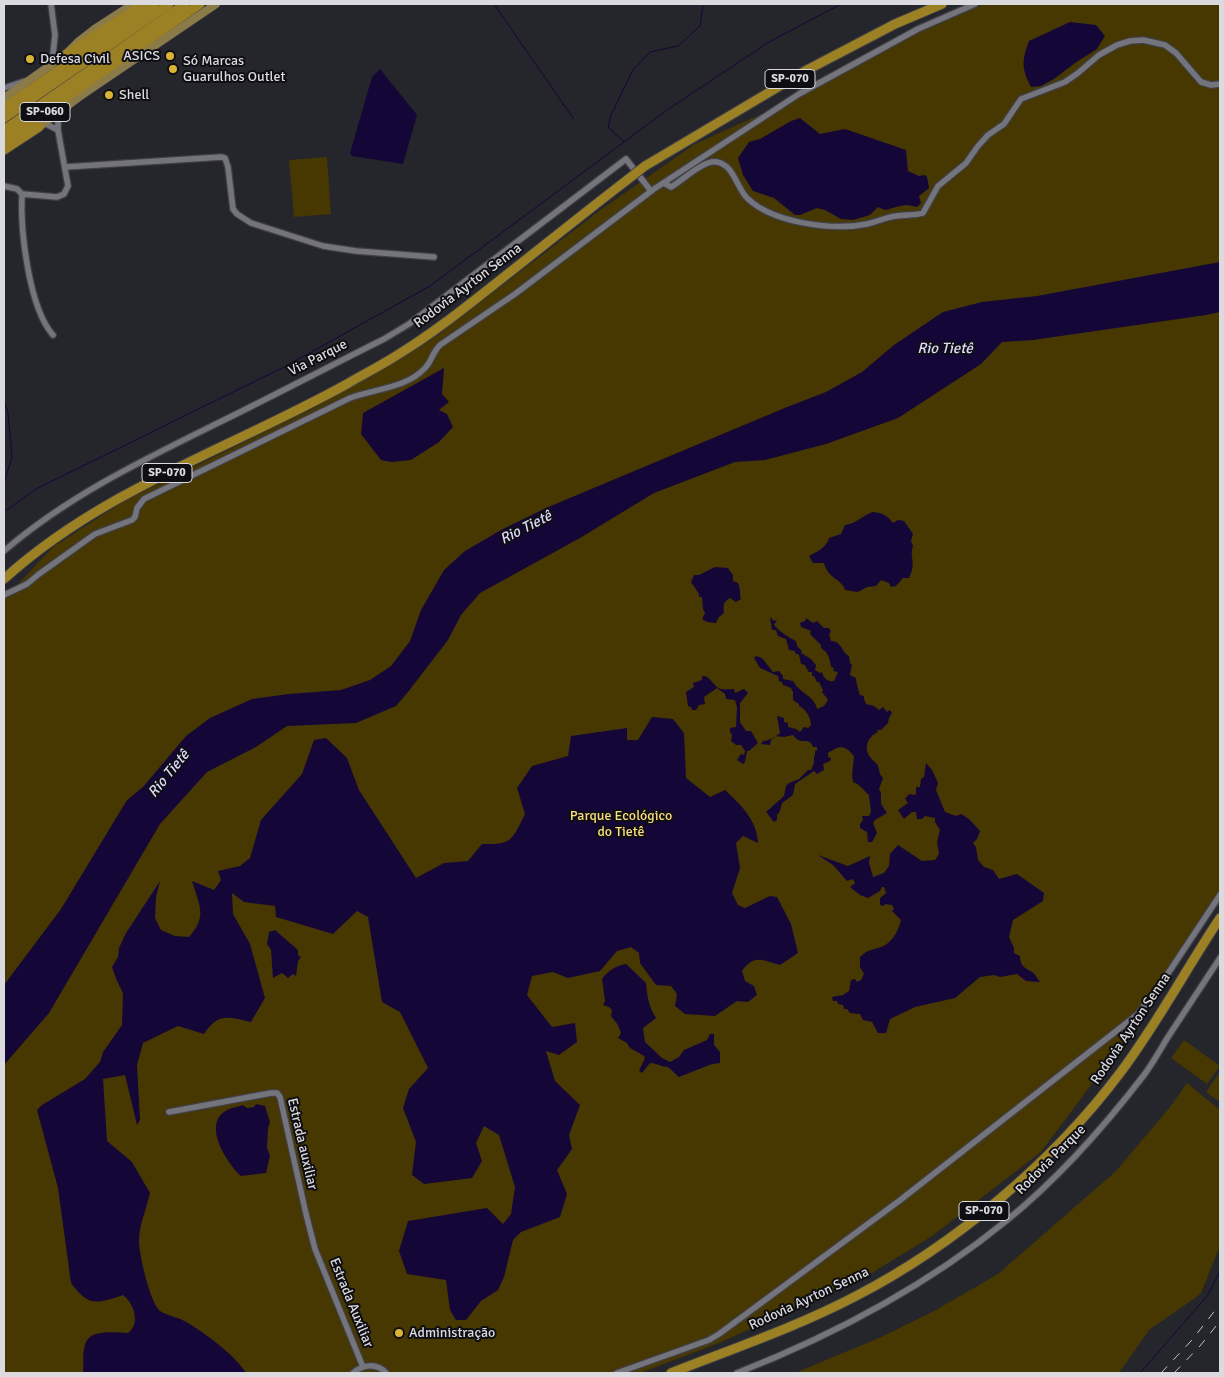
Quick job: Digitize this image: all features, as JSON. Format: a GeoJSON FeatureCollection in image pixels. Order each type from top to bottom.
{"type":"FeatureCollection","features":[{"type":"Feature","properties":{"kind":"highway"},"geometry":{"type":"LineString","coordinates":[[65,55],[144,4]]}},
{"type":"Feature","properties":{"kind":"highway","name":"SP-060"},"geometry":{"type":"LineString","coordinates":[[4,108],[154,4]]}},
{"type":"Feature","properties":{"kind":"highway","name":"SP-060"},"geometry":{"type":"LineString","coordinates":[[4,118],[169,4]]}},
{"type":"Feature","properties":{"kind":"highway","name":"SP-060"},"geometry":{"type":"LineString","coordinates":[[4,130],[185,4]]}},
{"type":"Feature","properties":{"kind":"highway","name":"SP-060"},"geometry":{"type":"LineString","coordinates":[[4,141],[200,4]]}},
{"type":"Feature","properties":{"kind":"highway","name":"Rodovia Ayrton Senna"},"geometry":{"type":"LineString","coordinates":[[4,579],[63,532],[107,505],[162,475],[345,385],[400,354],[452,318],[646,166],[804,70],[895,24],[942,4]]}},
{"type":"Feature","properties":{"kind":"highway"},"geometry":{"type":"LineString","coordinates":[[4,150],[42,125]]}},
{"type":"Feature","properties":{"kind":"highway","name":"Rodovia Ayrton Senna"},"geometry":{"type":"LineString","coordinates":[[671,1373],[803,1320],[856,1296],[952,1236],[1000,1198],[1070,1132],[1120,1073],[1147,1035],[1220,918]]}},
{"type":"Feature","properties":{"kind":"main road"},"geometry":{"type":"LineString","coordinates":[[4,98],[65,55],[96,28],[133,4]]}},
{"type":"Feature","properties":{"kind":"main road"},"geometry":{"type":"LineString","coordinates":[[4,155],[58,113],[216,4]]}},
{"type":"Feature","properties":{"kind":"street"},"geometry":{"type":"LineString","coordinates":[[51,4],[55,35],[52,64]]}},
{"type":"Feature","properties":{"kind":"street"},"geometry":{"type":"LineString","coordinates":[[4,595],[28,584],[95,534],[132,520],[135,517],[137,508],[144,499],[350,398],[402,384],[424,369],[435,350],[440,346],[515,294],[664,183],[799,94],[918,29],[975,4]]}},
{"type":"Feature","properties":{"kind":"street"},"geometry":{"type":"LineString","coordinates":[[664,183],[671,187],[701,167],[711,162],[717,162],[733,175],[741,191],[749,200],[767,211],[803,224],[850,226],[866,224],[898,215],[923,213],[938,186],[966,163],[988,135],[1004,124],[1022,99],[1065,82],[1099,55],[1117,45],[1143,40],[1165,45],[1176,53],[1200,82],[1211,86],[1220,84]]}},
{"type":"Feature","properties":{"kind":"street"},"geometry":{"type":"LineString","coordinates":[[4,88],[28,81]]}},
{"type":"Feature","properties":{"kind":"street"},"geometry":{"type":"LineString","coordinates":[[4,186],[17,190],[22,194],[61,197],[67,190],[68,186],[58,130],[58,113]]}},
{"type":"Feature","properties":{"kind":"street"},"geometry":{"type":"LineString","coordinates":[[42,125],[58,130]]}},
{"type":"Feature","properties":{"kind":"street"},"geometry":{"type":"LineString","coordinates":[[65,167],[222,157],[225,158],[228,167],[233,209],[251,223],[323,246],[356,251],[434,257]]}},
{"type":"Feature","properties":{"kind":"street","name":"Via Parque"},"geometry":{"type":"LineString","coordinates":[[4,551],[25,532],[63,506],[128,468],[376,344],[410,324],[626,159],[651,192]]}},
{"type":"Feature","properties":{"kind":"street"},"geometry":{"type":"LineString","coordinates":[[22,194],[21,210],[30,279],[38,311],[46,327],[53,335]]}},
{"type":"Feature","properties":{"kind":"street"},"geometry":{"type":"LineString","coordinates":[[617,1373],[709,1340],[719,1334],[899,1201],[1093,1051],[1138,1014],[1161,984],[1220,894]]}},
{"type":"Feature","properties":{"kind":"street","name":"Rodovia Parque"},"geometry":{"type":"LineString","coordinates":[[737,1373],[816,1340],[876,1309],[950,1263],[1008,1220],[1048,1184],[1111,1116],[1145,1074],[1220,958]]}},
{"type":"Feature","properties":{"kind":"street","name":"Estrada auxiliar"},"geometry":{"type":"LineString","coordinates":[[169,1112],[271,1092],[278,1093],[315,1249]]}},
{"type":"Feature","properties":{"kind":"street","name":"Estrada Auxiliar"},"geometry":{"type":"LineString","coordinates":[[315,1249],[363,1367]]}},
{"type":"Feature","properties":{"kind":"street"},"geometry":{"type":"LineString","coordinates":[[353,1373],[363,1367],[373,1366],[383,1369],[386,1373]]}},
{"type":"Feature","properties":{"kind":"green space","name":"Parque Ecológico do Tietê"},"geometry":{"type":"Polygon","coordinates":[[[984,4],[1220,4],[1220,890],[1123,1042],[1041,1152],[932,1236],[862,1279],[719,1343],[640,1373],[4,1373],[4,599],[53,547],[126,500],[316,407],[438,335],[599,211],[695,144],[808,93],[856,65],[925,30],[984,4]]]}},
{"type":"Feature","properties":{"kind":"green space"},"geometry":{"type":"Polygon","coordinates":[[[327,157],[331,214],[294,217],[289,160],[327,157]]]}},
{"type":"Feature","properties":{"kind":"green space"},"geometry":{"type":"Polygon","coordinates":[[[1184,1040],[1220,1066],[1207,1084],[1171,1058],[1184,1040]]]}},
{"type":"Feature","properties":{"kind":"green space"},"geometry":{"type":"Polygon","coordinates":[[[1220,1072],[1220,1102],[1206,1092],[1220,1072]]]}},
{"type":"Feature","properties":{"kind":"green space"},"geometry":{"type":"Polygon","coordinates":[[[1187,1083],[1220,1110],[1220,1246],[1201,1293],[1149,1330],[1119,1373],[795,1373],[881,1337],[934,1311],[998,1274],[1116,1171],[1170,1107],[1187,1083]]]}},
{"type":"Feature","properties":{"kind":"water"},"geometry":{"type":"Polygon","coordinates":[[[1070,22],[1096,25],[1105,36],[1097,49],[1054,79],[1041,86],[1031,87],[1024,69],[1025,54],[1029,41],[1070,22]]]}},
{"type":"Feature","properties":{"kind":"water"},"geometry":{"type":"Polygon","coordinates":[[[380,69],[417,115],[403,164],[352,156],[350,153],[372,77],[380,69]]]}},
{"type":"Feature","properties":{"kind":"water"},"geometry":{"type":"Polygon","coordinates":[[[800,118],[820,134],[845,129],[906,150],[908,171],[927,177],[929,188],[919,196],[921,203],[917,207],[904,205],[885,210],[878,207],[870,215],[853,220],[841,219],[825,210],[817,208],[800,215],[795,215],[774,198],[753,191],[743,175],[738,158],[749,142],[760,139],[791,121],[800,118]]]}},
{"type":"Feature","properties":{"kind":"water","name":"Rio Tietê"},"geometry":{"type":"Polygon","coordinates":[[[1220,262],[1220,312],[1033,340],[1002,342],[981,364],[898,418],[826,444],[765,460],[735,462],[654,493],[580,538],[480,593],[461,615],[448,640],[396,706],[356,723],[287,726],[256,747],[207,772],[160,824],[49,1013],[4,1065],[4,985],[61,909],[127,800],[143,787],[186,736],[210,718],[252,699],[341,690],[370,680],[391,666],[410,641],[421,610],[444,570],[465,551],[501,530],[546,508],[826,392],[862,372],[894,345],[943,312],[982,302],[1037,296],[1220,262]]]}},
{"type":"Feature","properties":{"kind":"water"},"geometry":{"type":"Polygon","coordinates":[[[444,368],[442,394],[449,402],[439,410],[447,414],[453,427],[439,442],[411,460],[391,462],[381,460],[361,434],[363,413],[444,368]]]}},
{"type":"Feature","properties":{"kind":"water"},"geometry":{"type":"Polygon","coordinates":[[[873,512],[884,515],[893,523],[898,520],[904,521],[913,534],[911,541],[913,546],[913,564],[911,573],[909,578],[903,578],[896,586],[891,587],[889,583],[881,580],[876,586],[867,587],[858,592],[845,590],[841,583],[832,576],[824,563],[813,563],[809,556],[824,547],[829,538],[841,534],[845,525],[853,523],[873,512]]]}},
{"type":"Feature","properties":{"kind":"water"},"geometry":{"type":"Polygon","coordinates":[[[715,567],[728,568],[733,575],[733,581],[739,585],[741,599],[736,602],[730,598],[726,601],[724,613],[716,623],[707,622],[702,619],[705,613],[702,597],[699,597],[691,582],[694,575],[699,575],[715,567]]]}},
{"type":"Feature","properties":{"kind":"water"},"geometry":{"type":"Polygon","coordinates":[[[770,617],[774,621],[777,620],[774,625],[779,630],[796,641],[797,646],[802,651],[801,653],[811,659],[816,665],[815,670],[820,673],[822,672],[826,679],[834,681],[838,672],[833,671],[834,668],[831,667],[827,654],[810,634],[811,631],[801,627],[800,623],[805,621],[806,618],[813,623],[817,621],[824,628],[829,628],[831,641],[835,641],[849,656],[852,665],[850,675],[856,678],[860,695],[864,696],[866,704],[874,706],[879,710],[883,707],[887,712],[890,710],[892,713],[888,723],[881,730],[877,730],[878,732],[871,737],[867,744],[867,751],[872,760],[877,764],[883,778],[879,789],[881,804],[887,813],[873,823],[877,833],[872,842],[868,842],[867,832],[860,828],[863,820],[862,816],[869,816],[871,812],[869,795],[853,782],[854,756],[842,747],[828,753],[828,757],[831,758],[830,761],[823,764],[824,770],[817,774],[814,771],[795,784],[793,795],[782,803],[777,820],[774,822],[766,812],[784,796],[786,786],[789,783],[799,779],[808,770],[811,770],[817,747],[813,747],[809,742],[798,740],[793,735],[776,736],[771,740],[770,745],[761,744],[763,741],[780,733],[777,716],[784,718],[784,722],[788,723],[788,727],[800,732],[804,727],[808,728],[811,722],[806,711],[793,700],[791,688],[783,685],[779,681],[778,676],[760,668],[754,658],[756,656],[762,658],[773,672],[779,671],[783,679],[793,681],[813,701],[817,709],[824,706],[828,700],[822,692],[823,690],[819,682],[812,676],[812,672],[808,672],[809,670],[805,665],[801,664],[799,655],[795,651],[789,650],[786,639],[778,636],[776,630],[772,630],[770,617]]]}},
{"type":"Feature","properties":{"kind":"water"},"geometry":{"type":"Polygon","coordinates":[[[702,676],[707,677],[721,689],[734,689],[735,693],[744,689],[748,693],[740,703],[740,722],[746,731],[751,731],[758,743],[747,751],[743,764],[737,760],[741,754],[744,755],[745,751],[741,745],[736,745],[731,741],[730,728],[736,727],[737,707],[735,700],[726,699],[725,694],[717,688],[704,697],[705,704],[699,705],[696,710],[692,710],[688,706],[686,692],[694,687],[693,683],[702,680],[702,676]]]}},
{"type":"Feature","properties":{"kind":"water"},"geometry":{"type":"Polygon","coordinates":[[[652,717],[673,719],[684,733],[686,778],[710,797],[725,790],[742,807],[751,820],[755,827],[758,843],[743,836],[736,843],[740,868],[732,893],[738,905],[745,908],[770,896],[777,897],[791,924],[798,953],[780,965],[763,960],[750,962],[742,971],[745,981],[754,986],[757,995],[748,1002],[737,1001],[715,1016],[685,1014],[675,1006],[677,994],[671,986],[656,985],[640,963],[639,953],[631,947],[617,951],[600,971],[568,978],[553,972],[532,976],[527,995],[552,1027],[575,1023],[577,1042],[559,1055],[546,1051],[555,1081],[580,1105],[569,1135],[572,1149],[557,1170],[567,1194],[560,1217],[521,1232],[513,1240],[504,1277],[498,1290],[481,1301],[466,1320],[456,1320],[450,1310],[446,1280],[407,1274],[399,1251],[408,1221],[487,1208],[503,1224],[511,1214],[515,1187],[499,1135],[484,1126],[476,1143],[482,1161],[472,1178],[424,1184],[412,1175],[416,1142],[403,1108],[409,1089],[428,1068],[400,1012],[382,1002],[368,917],[357,911],[333,934],[276,917],[275,906],[244,902],[232,893],[233,914],[250,944],[265,998],[251,1022],[230,1018],[219,1019],[204,1034],[178,1026],[143,1043],[137,1065],[140,1120],[137,1125],[125,1075],[103,1079],[107,1141],[132,1162],[150,1193],[141,1227],[139,1245],[145,1276],[152,1298],[160,1311],[185,1321],[212,1339],[235,1359],[246,1373],[83,1373],[84,1351],[88,1340],[97,1334],[110,1332],[128,1333],[132,1329],[135,1319],[133,1308],[123,1295],[99,1301],[88,1300],[71,1283],[58,1188],[37,1110],[85,1079],[100,1062],[103,1052],[122,1025],[123,993],[112,967],[118,957],[119,948],[126,933],[160,881],[156,897],[155,918],[161,930],[175,936],[189,937],[195,930],[200,916],[199,904],[192,881],[214,890],[221,880],[218,871],[240,866],[250,858],[261,820],[302,774],[314,740],[326,738],[347,758],[359,790],[416,878],[444,863],[468,861],[482,844],[500,843],[510,839],[525,814],[517,788],[532,766],[568,756],[571,736],[627,728],[627,740],[638,740],[652,717]]]}},
{"type":"Feature","properties":{"kind":"water"},"geometry":{"type":"Polygon","coordinates":[[[926,763],[932,770],[938,783],[936,790],[945,812],[956,816],[961,814],[969,819],[980,831],[973,843],[976,847],[978,860],[984,867],[993,870],[999,879],[1017,874],[1044,893],[1043,901],[1013,920],[1009,937],[1014,953],[1020,956],[1023,966],[1033,973],[1040,982],[1026,981],[1017,974],[1000,977],[994,975],[980,977],[955,998],[915,1007],[890,1019],[886,1033],[878,1033],[872,1022],[863,1020],[860,1014],[850,1013],[847,1009],[844,1009],[843,1005],[833,1001],[832,997],[843,995],[849,991],[851,980],[855,979],[857,982],[861,980],[864,974],[860,967],[860,957],[891,941],[901,920],[892,911],[894,909],[892,905],[880,905],[880,898],[886,893],[884,887],[868,898],[860,895],[850,887],[855,883],[853,879],[847,881],[833,865],[818,855],[848,866],[870,856],[869,863],[873,877],[884,873],[889,866],[890,854],[898,845],[922,861],[935,860],[939,854],[937,842],[940,830],[935,822],[935,818],[925,816],[922,819],[917,819],[916,812],[912,812],[904,819],[898,810],[908,803],[905,799],[909,794],[916,794],[916,787],[920,787],[921,779],[924,777],[926,763]]]}},
{"type":"Feature","properties":{"kind":"water"},"geometry":{"type":"Polygon","coordinates":[[[275,930],[298,950],[298,955],[301,957],[298,961],[296,976],[293,974],[288,978],[282,973],[273,978],[271,950],[267,944],[269,932],[275,930]]]}},
{"type":"Feature","properties":{"kind":"water"},"geometry":{"type":"Polygon","coordinates":[[[626,964],[646,983],[649,1001],[656,1018],[643,1028],[645,1042],[662,1058],[670,1062],[679,1057],[684,1050],[707,1040],[710,1034],[714,1034],[714,1045],[720,1052],[720,1063],[712,1064],[679,1077],[668,1067],[652,1063],[642,1073],[639,1071],[645,1058],[644,1056],[618,1038],[621,1033],[611,1016],[612,1010],[603,1005],[605,1001],[602,979],[612,969],[626,964]]]}},
{"type":"Feature","properties":{"kind":"water"},"geometry":{"type":"Polygon","coordinates":[[[256,1104],[265,1106],[270,1122],[267,1148],[270,1156],[266,1173],[241,1176],[224,1154],[217,1136],[216,1127],[218,1119],[224,1112],[243,1105],[247,1108],[254,1107],[256,1104]]]}},
{"type":"Feature","properties":{"kind":"waterway"},"geometry":{"type":"LineString","coordinates":[[494,4],[573,118]]}},
{"type":"Feature","properties":{"kind":"waterway"},"geometry":{"type":"LineString","coordinates":[[624,142],[608,127],[611,115],[633,70],[650,52],[678,46],[700,26],[703,4]]}},
{"type":"Feature","properties":{"kind":"waterway"},"geometry":{"type":"LineString","coordinates":[[4,512],[36,489],[286,366],[430,286],[667,110],[769,42],[841,4]]}},
{"type":"Feature","properties":{"kind":"waterway"},"geometry":{"type":"LineString","coordinates":[[4,400],[8,413],[12,457],[4,483]]}},
{"type":"Feature","properties":{"kind":"waterway"},"geometry":{"type":"LineString","coordinates":[[1140,1373],[1208,1295],[1220,1271]]}},
{"type":"Feature","properties":{"kind":"railway"},"geometry":{"type":"LineString","coordinates":[[1161,1373],[1192,1340],[1220,1304]]}},
{"type":"Feature","properties":{"kind":"railway"},"geometry":{"type":"LineString","coordinates":[[1174,1373],[1200,1346],[1220,1321]]}},
{"type":"Feature","properties":{"kind":"place","name":"ASICS"},"geometry":{"type":"Point","coordinates":[170,56]}},
{"type":"Feature","properties":{"kind":"place","name":"Defesa Civil"},"geometry":{"type":"Point","coordinates":[30,59]}},
{"type":"Feature","properties":{"kind":"place","name":"Só Marcas Guarulhos Outlet"},"geometry":{"type":"Point","coordinates":[173,69]}},
{"type":"Feature","properties":{"kind":"place","name":"Shell"},"geometry":{"type":"Point","coordinates":[109,95]}},
{"type":"Feature","properties":{"kind":"place","name":"Administração"},"geometry":{"type":"Point","coordinates":[399,1333]}}]}
